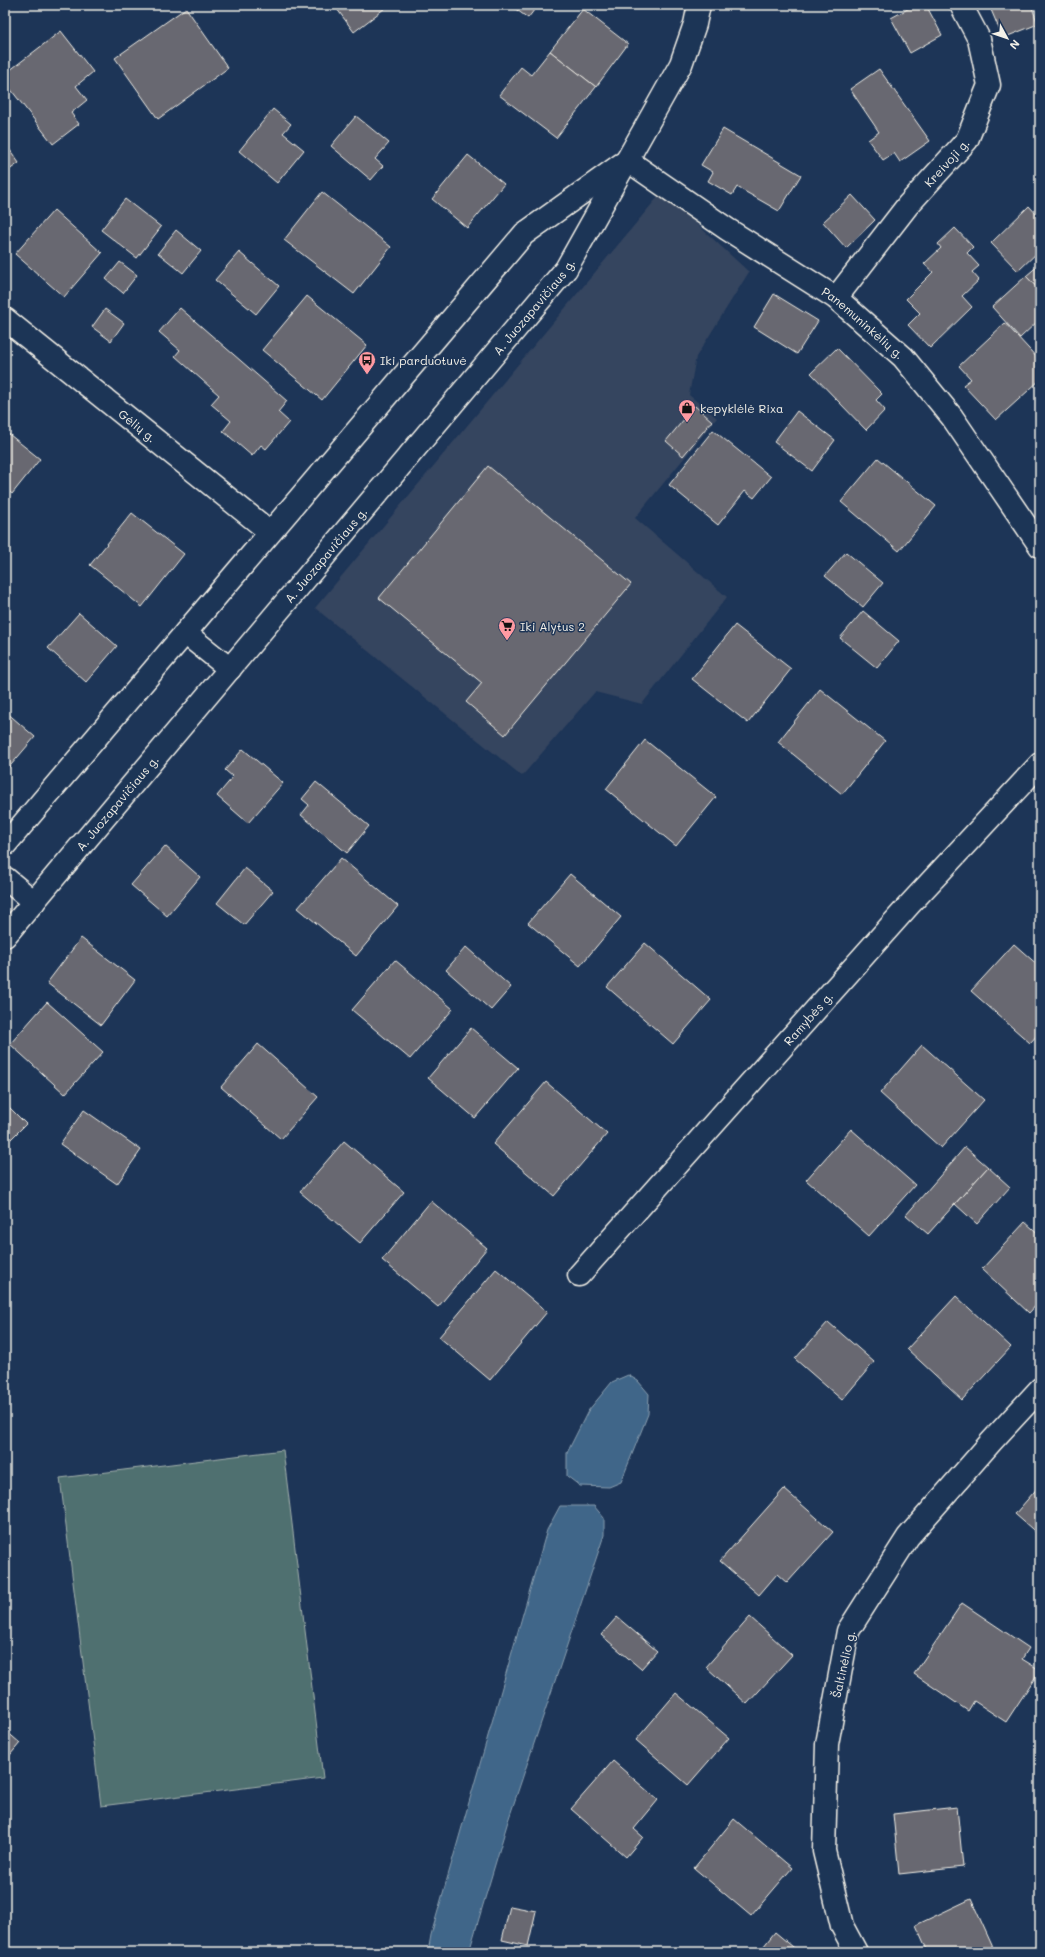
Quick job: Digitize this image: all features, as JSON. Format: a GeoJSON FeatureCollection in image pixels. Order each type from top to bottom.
{"type":"FeatureCollection","features":[{"type":"Feature","properties":{"kind":"street","name":"A. Juozapavičiaus g."},"geometry":{"type":"LineString","coordinates":[[5,936],[566,269],[682,64],[695,24],[699,5]]}},
{"type":"Feature","properties":{"kind":"street","name":"Kreivoji g."},"geometry":{"type":"LineString","coordinates":[[836,298],[908,205],[967,140],[989,85],[979,39],[961,5]]}},
{"type":"Feature","properties":{"kind":"street","name":"A. Juozapavičiaus g."},"geometry":{"type":"LineString","coordinates":[[5,845],[524,234],[627,160]]}},
{"type":"Feature","properties":{"kind":"street","name":"Panemuninkėlių g."},"geometry":{"type":"LineString","coordinates":[[627,160],[727,229],[836,298],[902,357],[947,411],[1040,546]]}},
{"type":"Feature","properties":{"kind":"street","name":"Gėlių g."},"geometry":{"type":"LineString","coordinates":[[5,319],[270,532]]}},
{"type":"Feature","properties":{"kind":"street"},"geometry":{"type":"LineString","coordinates":[[185,633],[230,669]]}},
{"type":"Feature","properties":{"kind":"street","name":"Ramybės g."},"geometry":{"type":"LineString","coordinates":[[579,1275],[910,904],[1040,764]]}},
{"type":"Feature","properties":{"kind":"street"},"geometry":{"type":"LineString","coordinates":[[5,878],[34,902]]}},
{"type":"Feature","properties":{"kind":"street","name":"Šaltinėlio g."},"geometry":{"type":"LineString","coordinates":[[856,1952],[842,1926],[824,1851],[827,1744],[848,1632],[908,1537],[991,1442],[1040,1389]]}},
{"type":"Feature","properties":{"kind":"shaded area"},"geometry":{"type":"Polygon","coordinates":[[[662,192],[749,272],[696,357],[689,395],[717,418],[635,518],[727,597],[642,704],[595,692],[522,776],[315,608],[662,192]]]}},
{"type":"Feature","properties":{"kind":"shaded area"},"geometry":{"type":"Polygon","coordinates":[[[628,1375],[638,1381],[649,1394],[648,1414],[621,1482],[609,1487],[580,1486],[567,1476],[567,1453],[588,1411],[612,1382],[628,1375]]]}},
{"type":"Feature","properties":{"kind":"shaded area"},"geometry":{"type":"Polygon","coordinates":[[[560,1506],[594,1506],[604,1518],[604,1535],[508,1821],[469,1952],[428,1952],[431,1935],[547,1530],[560,1506]]]}},
{"type":"Feature","properties":{"kind":"green space"},"geometry":{"type":"Polygon","coordinates":[[[283,1450],[323,1778],[101,1806],[60,1478],[283,1450]]]}},
{"type":"Feature","properties":{"kind":"building"},"geometry":{"type":"Polygon","coordinates":[[[334,5],[389,5],[354,32],[334,5]]]}},
{"type":"Feature","properties":{"kind":"building"},"geometry":{"type":"Polygon","coordinates":[[[510,5],[538,5],[528,18],[510,5]]]}},
{"type":"Feature","properties":{"kind":"building"},"geometry":{"type":"Polygon","coordinates":[[[915,5],[926,5],[942,35],[910,53],[891,18],[915,5]]]}},
{"type":"Feature","properties":{"kind":"building"},"geometry":{"type":"Polygon","coordinates":[[[989,5],[1031,5],[1038,24],[1003,38],[989,5]]]}},
{"type":"Feature","properties":{"kind":"building"},"geometry":{"type":"Polygon","coordinates":[[[186,8],[228,68],[158,119],[115,58],[186,8]]]}},
{"type":"Feature","properties":{"kind":"building"},"geometry":{"type":"Polygon","coordinates":[[[583,9],[628,44],[596,87],[550,51],[583,9]]]}},
{"type":"Feature","properties":{"kind":"building"},"geometry":{"type":"Polygon","coordinates":[[[61,31],[93,72],[76,86],[87,100],[71,113],[79,124],[53,144],[5,82],[5,74],[61,31]]]}},
{"type":"Feature","properties":{"kind":"building"},"geometry":{"type":"Polygon","coordinates":[[[550,51],[596,87],[556,138],[499,95],[521,67],[531,75],[550,51]]]}},
{"type":"Feature","properties":{"kind":"building"},"geometry":{"type":"Polygon","coordinates":[[[879,69],[930,141],[900,162],[894,153],[883,160],[868,140],[879,132],[850,89],[879,69]]]}},
{"type":"Feature","properties":{"kind":"building"},"geometry":{"type":"Polygon","coordinates":[[[273,109],[291,124],[283,133],[304,150],[277,183],[239,151],[273,109]]]}},
{"type":"Feature","properties":{"kind":"building"},"geometry":{"type":"Polygon","coordinates":[[[356,116],[389,143],[375,159],[383,166],[371,180],[331,146],[356,116]]]}},
{"type":"Feature","properties":{"kind":"building"},"geometry":{"type":"Polygon","coordinates":[[[723,129],[801,175],[779,211],[737,187],[732,195],[708,181],[713,172],[701,165],[723,129]]]}},
{"type":"Feature","properties":{"kind":"building"},"geometry":{"type":"Polygon","coordinates":[[[5,143],[19,163],[5,173],[5,143]]]}},
{"type":"Feature","properties":{"kind":"building"},"geometry":{"type":"Polygon","coordinates":[[[468,155],[504,184],[467,228],[432,199],[468,155]]]}},
{"type":"Feature","properties":{"kind":"building"},"geometry":{"type":"Polygon","coordinates":[[[322,192],[391,247],[354,294],[284,240],[322,192]]]}},
{"type":"Feature","properties":{"kind":"building"},"geometry":{"type":"Polygon","coordinates":[[[852,195],[875,220],[846,248],[823,222],[852,195]]]}},
{"type":"Feature","properties":{"kind":"building"},"geometry":{"type":"Polygon","coordinates":[[[125,199],[161,227],[137,258],[101,230],[125,199]]]}},
{"type":"Feature","properties":{"kind":"building"},"geometry":{"type":"Polygon","coordinates":[[[1029,206],[1040,218],[1040,250],[1018,271],[991,243],[1029,206]]]}},
{"type":"Feature","properties":{"kind":"building"},"geometry":{"type":"Polygon","coordinates":[[[54,210],[102,253],[64,297],[15,254],[54,210]]]}},
{"type":"Feature","properties":{"kind":"building"},"geometry":{"type":"Polygon","coordinates":[[[955,228],[973,247],[967,253],[979,266],[972,272],[979,280],[962,296],[972,307],[930,348],[908,325],[920,313],[906,299],[933,272],[924,264],[941,248],[938,244],[955,228]]]}},
{"type":"Feature","properties":{"kind":"building"},"geometry":{"type":"Polygon","coordinates":[[[176,230],[201,251],[183,273],[158,253],[176,230]]]}},
{"type":"Feature","properties":{"kind":"building"},"geometry":{"type":"Polygon","coordinates":[[[239,252],[279,286],[256,314],[215,280],[239,252]]]}},
{"type":"Feature","properties":{"kind":"building"},"geometry":{"type":"Polygon","coordinates":[[[120,262],[137,275],[123,293],[106,279],[120,262]]]}},
{"type":"Feature","properties":{"kind":"building"},"geometry":{"type":"Polygon","coordinates":[[[1040,264],[1040,291],[1026,276],[1040,264]]]}},
{"type":"Feature","properties":{"kind":"building"},"geometry":{"type":"Polygon","coordinates":[[[1026,276],[1040,291],[1040,319],[1020,338],[992,307],[1026,276]]]}},
{"type":"Feature","properties":{"kind":"building"},"geometry":{"type":"Polygon","coordinates":[[[774,294],[818,321],[797,354],[754,327],[774,294]]]}},
{"type":"Feature","properties":{"kind":"building"},"geometry":{"type":"Polygon","coordinates":[[[307,296],[367,345],[322,400],[262,350],[307,296]]]}},
{"type":"Feature","properties":{"kind":"building"},"geometry":{"type":"Polygon","coordinates":[[[180,308],[287,401],[278,412],[289,422],[266,449],[261,445],[252,456],[223,431],[231,421],[211,404],[219,395],[175,356],[180,350],[159,332],[180,308]]]}},
{"type":"Feature","properties":{"kind":"building"},"geometry":{"type":"Polygon","coordinates":[[[105,309],[124,323],[111,341],[92,327],[105,309]]]}},
{"type":"Feature","properties":{"kind":"building"},"geometry":{"type":"Polygon","coordinates":[[[1005,323],[1040,361],[1040,380],[996,420],[963,385],[971,379],[959,366],[1005,323]]]}},
{"type":"Feature","properties":{"kind":"building"},"geometry":{"type":"Polygon","coordinates":[[[837,348],[882,394],[876,400],[885,410],[866,430],[811,373],[837,348]]]}},
{"type":"Feature","properties":{"kind":"building"},"geometry":{"type":"Polygon","coordinates":[[[695,406],[712,421],[683,456],[666,441],[695,406]]]}},
{"type":"Feature","properties":{"kind":"building"},"geometry":{"type":"Polygon","coordinates":[[[797,411],[835,440],[812,471],[774,442],[797,411]]]}},
{"type":"Feature","properties":{"kind":"building"},"geometry":{"type":"Polygon","coordinates":[[[713,430],[771,477],[754,498],[745,491],[718,525],[669,485],[713,430]]]}},
{"type":"Feature","properties":{"kind":"building"},"geometry":{"type":"Polygon","coordinates":[[[5,431],[40,459],[12,494],[5,488],[5,431]]]}},
{"type":"Feature","properties":{"kind":"building"},"geometry":{"type":"Polygon","coordinates":[[[878,458],[936,506],[899,551],[841,502],[878,458]]]}},
{"type":"Feature","properties":{"kind":"building","name":"Iki Alytus 2"},"geometry":{"type":"Polygon","coordinates":[[[488,466],[631,584],[505,735],[466,702],[482,683],[379,598],[488,466]]]}},
{"type":"Feature","properties":{"kind":"building"},"geometry":{"type":"Polygon","coordinates":[[[132,513],[184,554],[142,607],[90,565],[132,513]]]}},
{"type":"Feature","properties":{"kind":"building"},"geometry":{"type":"Polygon","coordinates":[[[846,552],[883,583],[863,607],[825,576],[846,552]]]}},
{"type":"Feature","properties":{"kind":"building"},"geometry":{"type":"Polygon","coordinates":[[[863,611],[899,641],[877,668],[840,638],[863,611]]]}},
{"type":"Feature","properties":{"kind":"building"},"geometry":{"type":"Polygon","coordinates":[[[79,613],[117,646],[86,682],[48,648],[79,613]]]}},
{"type":"Feature","properties":{"kind":"building"},"geometry":{"type":"Polygon","coordinates":[[[735,625],[791,669],[748,723],[692,679],[735,625]]]}},
{"type":"Feature","properties":{"kind":"building"},"geometry":{"type":"Polygon","coordinates":[[[820,689],[885,741],[842,794],[778,742],[820,689]]]}},
{"type":"Feature","properties":{"kind":"building"},"geometry":{"type":"Polygon","coordinates":[[[5,711],[35,737],[5,772],[5,711]]]}},
{"type":"Feature","properties":{"kind":"building"},"geometry":{"type":"Polygon","coordinates":[[[645,740],[716,797],[676,846],[606,789],[645,740]]]}},
{"type":"Feature","properties":{"kind":"building"},"geometry":{"type":"Polygon","coordinates":[[[243,749],[283,783],[248,823],[217,796],[233,777],[225,770],[243,749]]]}},
{"type":"Feature","properties":{"kind":"building"},"geometry":{"type":"Polygon","coordinates":[[[316,782],[369,826],[347,853],[301,815],[309,805],[302,799],[316,782]]]}},
{"type":"Feature","properties":{"kind":"building"},"geometry":{"type":"Polygon","coordinates":[[[165,846],[200,877],[167,916],[131,885],[165,846]]]}},
{"type":"Feature","properties":{"kind":"building"},"geometry":{"type":"Polygon","coordinates":[[[341,858],[398,906],[356,956],[298,908],[341,858]]]}},
{"type":"Feature","properties":{"kind":"building"},"geometry":{"type":"Polygon","coordinates":[[[245,868],[273,891],[244,925],[217,903],[245,868]]]}},
{"type":"Feature","properties":{"kind":"building"},"geometry":{"type":"Polygon","coordinates":[[[570,874],[621,917],[580,966],[528,923],[570,874]]]}},
{"type":"Feature","properties":{"kind":"building"},"geometry":{"type":"Polygon","coordinates":[[[81,938],[135,980],[101,1025],[47,983],[81,938]]]}},
{"type":"Feature","properties":{"kind":"building"},"geometry":{"type":"Polygon","coordinates":[[[645,943],[711,1000],[673,1044],[607,987],[645,943]]]}},
{"type":"Feature","properties":{"kind":"building"},"geometry":{"type":"Polygon","coordinates":[[[1014,944],[1040,967],[1040,1032],[1030,1043],[971,991],[1014,944]]]}},
{"type":"Feature","properties":{"kind":"building"},"geometry":{"type":"Polygon","coordinates":[[[466,947],[511,987],[491,1010],[446,970],[466,947]]]}},
{"type":"Feature","properties":{"kind":"building"},"geometry":{"type":"Polygon","coordinates":[[[395,960],[453,1009],[410,1059],[352,1010],[395,960]]]}},
{"type":"Feature","properties":{"kind":"building"},"geometry":{"type":"Polygon","coordinates":[[[47,1002],[103,1052],[65,1094],[10,1044],[47,1002]]]}},
{"type":"Feature","properties":{"kind":"building"},"geometry":{"type":"Polygon","coordinates":[[[471,1028],[518,1068],[475,1118],[428,1078],[471,1028]]]}},
{"type":"Feature","properties":{"kind":"building"},"geometry":{"type":"Polygon","coordinates":[[[258,1044],[318,1097],[281,1139],[221,1087],[258,1044]]]}},
{"type":"Feature","properties":{"kind":"building"},"geometry":{"type":"Polygon","coordinates":[[[922,1045],[984,1100],[941,1148],[880,1093],[922,1045]]]}},
{"type":"Feature","properties":{"kind":"building"},"geometry":{"type":"Polygon","coordinates":[[[546,1082],[607,1134],[554,1196],[493,1144],[546,1082]]]}},
{"type":"Feature","properties":{"kind":"building"},"geometry":{"type":"Polygon","coordinates":[[[5,1103],[26,1124],[5,1145],[5,1103]]]}},
{"type":"Feature","properties":{"kind":"building"},"geometry":{"type":"Polygon","coordinates":[[[84,1110],[141,1150],[117,1184],[60,1144],[84,1110]]]}},
{"type":"Feature","properties":{"kind":"building"},"geometry":{"type":"Polygon","coordinates":[[[851,1129],[915,1185],[869,1236],[806,1180],[851,1129]]]}},
{"type":"Feature","properties":{"kind":"building"},"geometry":{"type":"Polygon","coordinates":[[[344,1141],[404,1192],[360,1243],[300,1192],[344,1141]]]}},
{"type":"Feature","properties":{"kind":"building"},"geometry":{"type":"Polygon","coordinates":[[[965,1147],[988,1167],[928,1234],[906,1215],[965,1147]]]}},
{"type":"Feature","properties":{"kind":"building"},"geometry":{"type":"Polygon","coordinates":[[[988,1167],[1010,1187],[977,1224],[955,1204],[988,1167]]]}},
{"type":"Feature","properties":{"kind":"building"},"geometry":{"type":"Polygon","coordinates":[[[431,1201],[487,1248],[438,1307],[382,1260],[431,1201]]]}},
{"type":"Feature","properties":{"kind":"building"},"geometry":{"type":"Polygon","coordinates":[[[1025,1222],[1040,1235],[1040,1301],[1029,1313],[982,1269],[1025,1222]]]}},
{"type":"Feature","properties":{"kind":"building"},"geometry":{"type":"Polygon","coordinates":[[[496,1269],[547,1312],[490,1380],[439,1337],[496,1269]]]}},
{"type":"Feature","properties":{"kind":"building"},"geometry":{"type":"Polygon","coordinates":[[[956,1296],[1011,1347],[962,1400],[907,1349],[956,1296]]]}},
{"type":"Feature","properties":{"kind":"building"},"geometry":{"type":"Polygon","coordinates":[[[828,1322],[874,1362],[842,1400],[795,1359],[828,1322]]]}},
{"type":"Feature","properties":{"kind":"building"},"geometry":{"type":"Polygon","coordinates":[[[1040,1485],[1040,1536],[1015,1514],[1040,1485]]]}},
{"type":"Feature","properties":{"kind":"building"},"geometry":{"type":"Polygon","coordinates":[[[784,1489],[833,1532],[787,1583],[777,1574],[759,1595],[720,1561],[784,1489]]]}},
{"type":"Feature","properties":{"kind":"building"},"geometry":{"type":"Polygon","coordinates":[[[962,1603],[1029,1648],[1022,1659],[1040,1670],[1006,1722],[974,1701],[968,1711],[914,1674],[962,1603]]]}},
{"type":"Feature","properties":{"kind":"building"},"geometry":{"type":"Polygon","coordinates":[[[617,1617],[657,1651],[641,1669],[601,1635],[617,1617]]]}},
{"type":"Feature","properties":{"kind":"building"},"geometry":{"type":"Polygon","coordinates":[[[750,1617],[792,1655],[747,1704],[706,1667],[750,1617]]]}},
{"type":"Feature","properties":{"kind":"building"},"geometry":{"type":"Polygon","coordinates":[[[676,1693],[729,1738],[688,1785],[636,1740],[676,1693]]]}},
{"type":"Feature","properties":{"kind":"building"},"geometry":{"type":"Polygon","coordinates":[[[5,1730],[20,1743],[5,1761],[5,1730]]]}},
{"type":"Feature","properties":{"kind":"building"},"geometry":{"type":"Polygon","coordinates":[[[613,1761],[658,1800],[634,1829],[643,1837],[626,1857],[571,1809],[613,1761]]]}},
{"type":"Feature","properties":{"kind":"building"},"geometry":{"type":"Polygon","coordinates":[[[957,1807],[963,1867],[899,1874],[893,1814],[957,1807]]]}},
{"type":"Feature","properties":{"kind":"building"},"geometry":{"type":"Polygon","coordinates":[[[734,1819],[792,1868],[751,1916],[694,1868],[734,1819]]]}},
{"type":"Feature","properties":{"kind":"building"},"geometry":{"type":"Polygon","coordinates":[[[971,1899],[995,1952],[928,1952],[916,1925],[971,1899]]]}},
{"type":"Feature","properties":{"kind":"building"},"geometry":{"type":"Polygon","coordinates":[[[510,1906],[536,1911],[528,1946],[502,1940],[510,1906]]]}},
{"type":"Feature","properties":{"kind":"building"},"geometry":{"type":"Polygon","coordinates":[[[775,1932],[799,1952],[759,1952],[775,1932]]]}},
{"type":"Feature","properties":{"kind":"place","name":"Iki parduotuvė"},"geometry":{"type":"Point","coordinates":[367,375]}},
{"type":"Feature","properties":{"kind":"place","name":"kepyklėlė Rixa"},"geometry":{"type":"Point","coordinates":[687,423]}},
{"type":"Feature","properties":{"kind":"place","name":"Iki Alytus 2"},"geometry":{"type":"Point","coordinates":[507,641]}}]}
